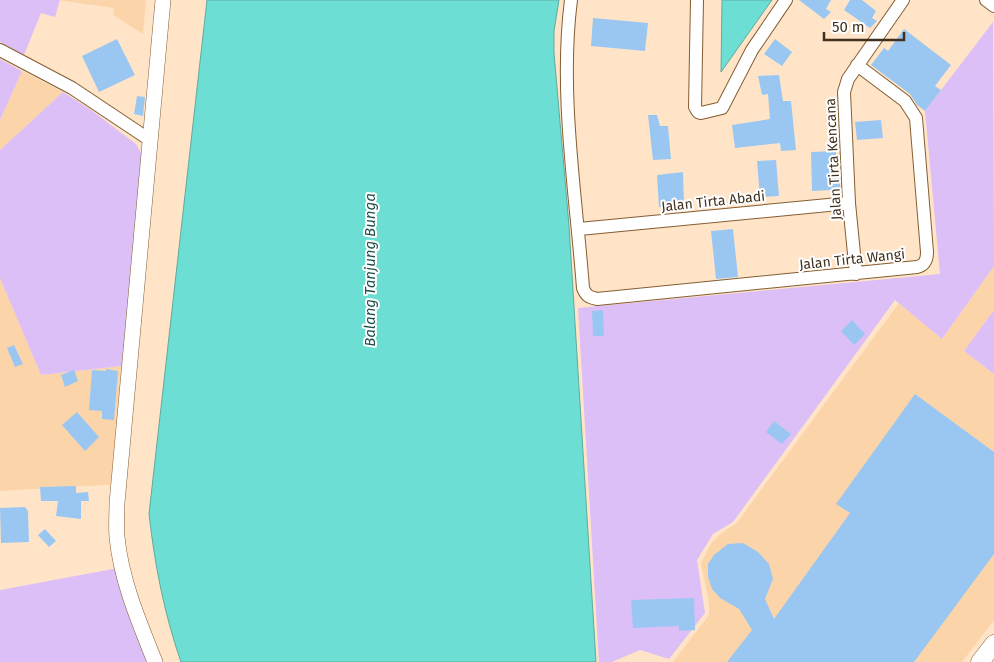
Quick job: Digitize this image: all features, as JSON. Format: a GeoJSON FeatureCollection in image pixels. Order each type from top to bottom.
{"type":"FeatureCollection","features":[{"type":"Feature","properties":{"kind":"main road"},"geometry":{"type":"LineString","coordinates":[[980,662],[993,647]]}},
{"type":"Feature","properties":{"kind":"street"},"geometry":{"type":"LineString","coordinates":[[155,662],[123,570],[117,537],[117,511],[163,0]]}},
{"type":"Feature","properties":{"kind":"street"},"geometry":{"type":"LineString","coordinates":[[571,0],[567,32],[568,106],[579,229]]}},
{"type":"Feature","properties":{"kind":"street"},"geometry":{"type":"LineString","coordinates":[[697,1],[695,107],[701,113],[722,108],[752,50],[786,0]]}},
{"type":"Feature","properties":{"kind":"street","name":"Jalan Tirta Kencana"},"geometry":{"type":"LineString","coordinates":[[856,274],[849,203],[844,92],[848,79],[903,0]]}},
{"type":"Feature","properties":{"kind":"street"},"geometry":{"type":"LineString","coordinates":[[986,0],[994,6]]}},
{"type":"Feature","properties":{"kind":"street"},"geometry":{"type":"LineString","coordinates":[[0,50],[72,88],[150,140]]}},
{"type":"Feature","properties":{"kind":"street","name":"Jalan Tirta Wangi"},"geometry":{"type":"LineString","coordinates":[[579,229],[583,288],[586,295],[597,299],[856,274],[919,266],[926,261],[927,252],[915,116],[905,101],[857,65]]}},
{"type":"Feature","properties":{"kind":"street","name":"Jalan Tirta Abadi"},"geometry":{"type":"LineString","coordinates":[[579,229],[849,203]]}},
{"type":"Feature","properties":{"kind":"shaded area"},"geometry":{"type":"Polygon","coordinates":[[[0,0],[60,0],[55,17],[41,13],[24,55],[0,42],[0,0]]]}},
{"type":"Feature","properties":{"kind":"shaded area"},"geometry":{"type":"Polygon","coordinates":[[[57,0],[146,0],[143,34],[113,15],[114,8],[57,0]]]}},
{"type":"Feature","properties":{"kind":"shaded area"},"geometry":{"type":"Polygon","coordinates":[[[993,22],[994,266],[942,339],[895,300],[733,522],[713,534],[697,560],[705,613],[669,659],[640,650],[612,662],[599,662],[578,308],[940,274],[925,111],[993,22]]]}},
{"type":"Feature","properties":{"kind":"shaded area"},"geometry":{"type":"Polygon","coordinates":[[[0,59],[22,71],[0,120],[0,59]]]}},
{"type":"Feature","properties":{"kind":"shaded area"},"geometry":{"type":"Polygon","coordinates":[[[22,71],[63,92],[0,150],[0,120],[22,71]]]}},
{"type":"Feature","properties":{"kind":"shaded area"},"geometry":{"type":"Polygon","coordinates":[[[63,92],[91,110],[136,144],[146,161],[130,365],[41,375],[0,278],[0,150],[63,92]]]}},
{"type":"Feature","properties":{"kind":"shaded area"},"geometry":{"type":"Polygon","coordinates":[[[994,266],[994,310],[964,351],[994,374],[994,620],[962,662],[673,662],[709,615],[709,604],[701,563],[712,542],[724,531],[736,524],[899,303],[942,339],[994,266]]]}},
{"type":"Feature","properties":{"kind":"shaded area"},"geometry":{"type":"Polygon","coordinates":[[[0,278],[41,375],[130,365],[121,484],[0,491],[0,278]]]}},
{"type":"Feature","properties":{"kind":"shaded area"},"geometry":{"type":"Polygon","coordinates":[[[994,310],[994,374],[964,351],[994,310]]]}},
{"type":"Feature","properties":{"kind":"shaded area"},"geometry":{"type":"Polygon","coordinates":[[[118,568],[154,662],[0,662],[0,590],[118,568]]]}},
{"type":"Feature","properties":{"kind":"water","name":"Balang Tanjung Bunga"},"geometry":{"type":"Polygon","coordinates":[[[207,0],[559,0],[554,31],[554,53],[569,226],[596,662],[181,662],[161,589],[149,514],[207,0]]]}},
{"type":"Feature","properties":{"kind":"water"},"geometry":{"type":"Polygon","coordinates":[[[722,0],[772,0],[721,72],[722,0]]]}},
{"type":"Feature","properties":{"kind":"building"},"geometry":{"type":"Polygon","coordinates":[[[799,0],[831,0],[826,9],[831,12],[824,19],[799,0]]]}},
{"type":"Feature","properties":{"kind":"building"},"geometry":{"type":"Polygon","coordinates":[[[850,0],[862,0],[876,11],[872,18],[877,21],[870,28],[844,10],[850,0]]]}},
{"type":"Feature","properties":{"kind":"building"},"geometry":{"type":"Polygon","coordinates":[[[593,18],[648,23],[645,51],[591,46],[593,18]]]}},
{"type":"Feature","properties":{"kind":"building"},"geometry":{"type":"Polygon","coordinates":[[[904,29],[951,65],[935,86],[941,90],[925,111],[917,105],[910,94],[871,65],[884,48],[888,51],[904,29]]]}},
{"type":"Feature","properties":{"kind":"building"},"geometry":{"type":"Polygon","coordinates":[[[117,39],[135,75],[99,92],[82,56],[117,39]]]}},
{"type":"Feature","properties":{"kind":"building"},"geometry":{"type":"Polygon","coordinates":[[[775,39],[792,52],[782,66],[764,54],[775,39]]]}},
{"type":"Feature","properties":{"kind":"building"},"geometry":{"type":"Polygon","coordinates":[[[779,75],[783,101],[791,101],[796,150],[781,151],[780,143],[735,148],[732,125],[770,119],[768,94],[762,95],[758,76],[779,75]]]}},
{"type":"Feature","properties":{"kind":"building"},"geometry":{"type":"Polygon","coordinates":[[[137,96],[145,97],[143,116],[134,114],[137,96]]]}},
{"type":"Feature","properties":{"kind":"building"},"geometry":{"type":"Polygon","coordinates":[[[648,115],[657,115],[660,126],[668,126],[671,159],[653,160],[648,115]]]}},
{"type":"Feature","properties":{"kind":"building"},"geometry":{"type":"Polygon","coordinates":[[[881,120],[883,138],[857,140],[855,122],[881,120]]]}},
{"type":"Feature","properties":{"kind":"building"},"geometry":{"type":"Polygon","coordinates":[[[836,151],[836,175],[840,178],[840,191],[837,195],[831,190],[812,191],[811,152],[836,151]]]}},
{"type":"Feature","properties":{"kind":"building"},"geometry":{"type":"Polygon","coordinates":[[[776,160],[779,196],[760,197],[757,161],[776,160]]]}},
{"type":"Feature","properties":{"kind":"building"},"geometry":{"type":"Polygon","coordinates":[[[683,172],[684,204],[678,205],[677,209],[667,210],[667,207],[659,207],[657,175],[683,172]]]}},
{"type":"Feature","properties":{"kind":"building"},"geometry":{"type":"Polygon","coordinates":[[[733,229],[738,277],[716,279],[711,231],[733,229]]]}},
{"type":"Feature","properties":{"kind":"building"},"geometry":{"type":"Polygon","coordinates":[[[603,310],[604,336],[593,336],[592,311],[603,310]]]}},
{"type":"Feature","properties":{"kind":"building"},"geometry":{"type":"Polygon","coordinates":[[[852,320],[865,334],[854,345],[841,331],[852,320]]]}},
{"type":"Feature","properties":{"kind":"building"},"geometry":{"type":"Polygon","coordinates":[[[14,345],[23,364],[15,367],[7,348],[14,345]]]}},
{"type":"Feature","properties":{"kind":"building"},"geometry":{"type":"Polygon","coordinates":[[[106,369],[118,371],[114,420],[102,419],[102,411],[89,410],[92,370],[106,371],[106,369]]]}},
{"type":"Feature","properties":{"kind":"building"},"geometry":{"type":"Polygon","coordinates":[[[74,370],[78,381],[65,387],[61,375],[74,370]]]}},
{"type":"Feature","properties":{"kind":"building"},"geometry":{"type":"Polygon","coordinates":[[[915,394],[994,452],[994,554],[914,662],[727,662],[752,630],[739,609],[720,598],[712,589],[708,577],[708,564],[714,555],[728,544],[743,543],[758,552],[769,564],[773,579],[765,599],[774,619],[850,513],[836,504],[915,394]]]}},
{"type":"Feature","properties":{"kind":"building"},"geometry":{"type":"Polygon","coordinates":[[[77,412],[99,437],[85,451],[62,425],[77,412]]]}},
{"type":"Feature","properties":{"kind":"building"},"geometry":{"type":"Polygon","coordinates":[[[774,421],[791,434],[782,444],[766,432],[774,421]]]}},
{"type":"Feature","properties":{"kind":"building"},"geometry":{"type":"Polygon","coordinates":[[[76,486],[76,493],[88,492],[89,501],[81,501],[81,519],[56,516],[58,501],[41,501],[40,487],[76,486]]]}},
{"type":"Feature","properties":{"kind":"building"},"geometry":{"type":"Polygon","coordinates":[[[25,507],[28,511],[29,542],[1,543],[0,508],[25,507]]]}},
{"type":"Feature","properties":{"kind":"building"},"geometry":{"type":"Polygon","coordinates":[[[45,529],[56,541],[49,547],[38,535],[45,529]]]}},
{"type":"Feature","properties":{"kind":"building"},"geometry":{"type":"Polygon","coordinates":[[[694,598],[695,630],[679,631],[679,626],[633,628],[631,600],[694,598]]]}}]}
